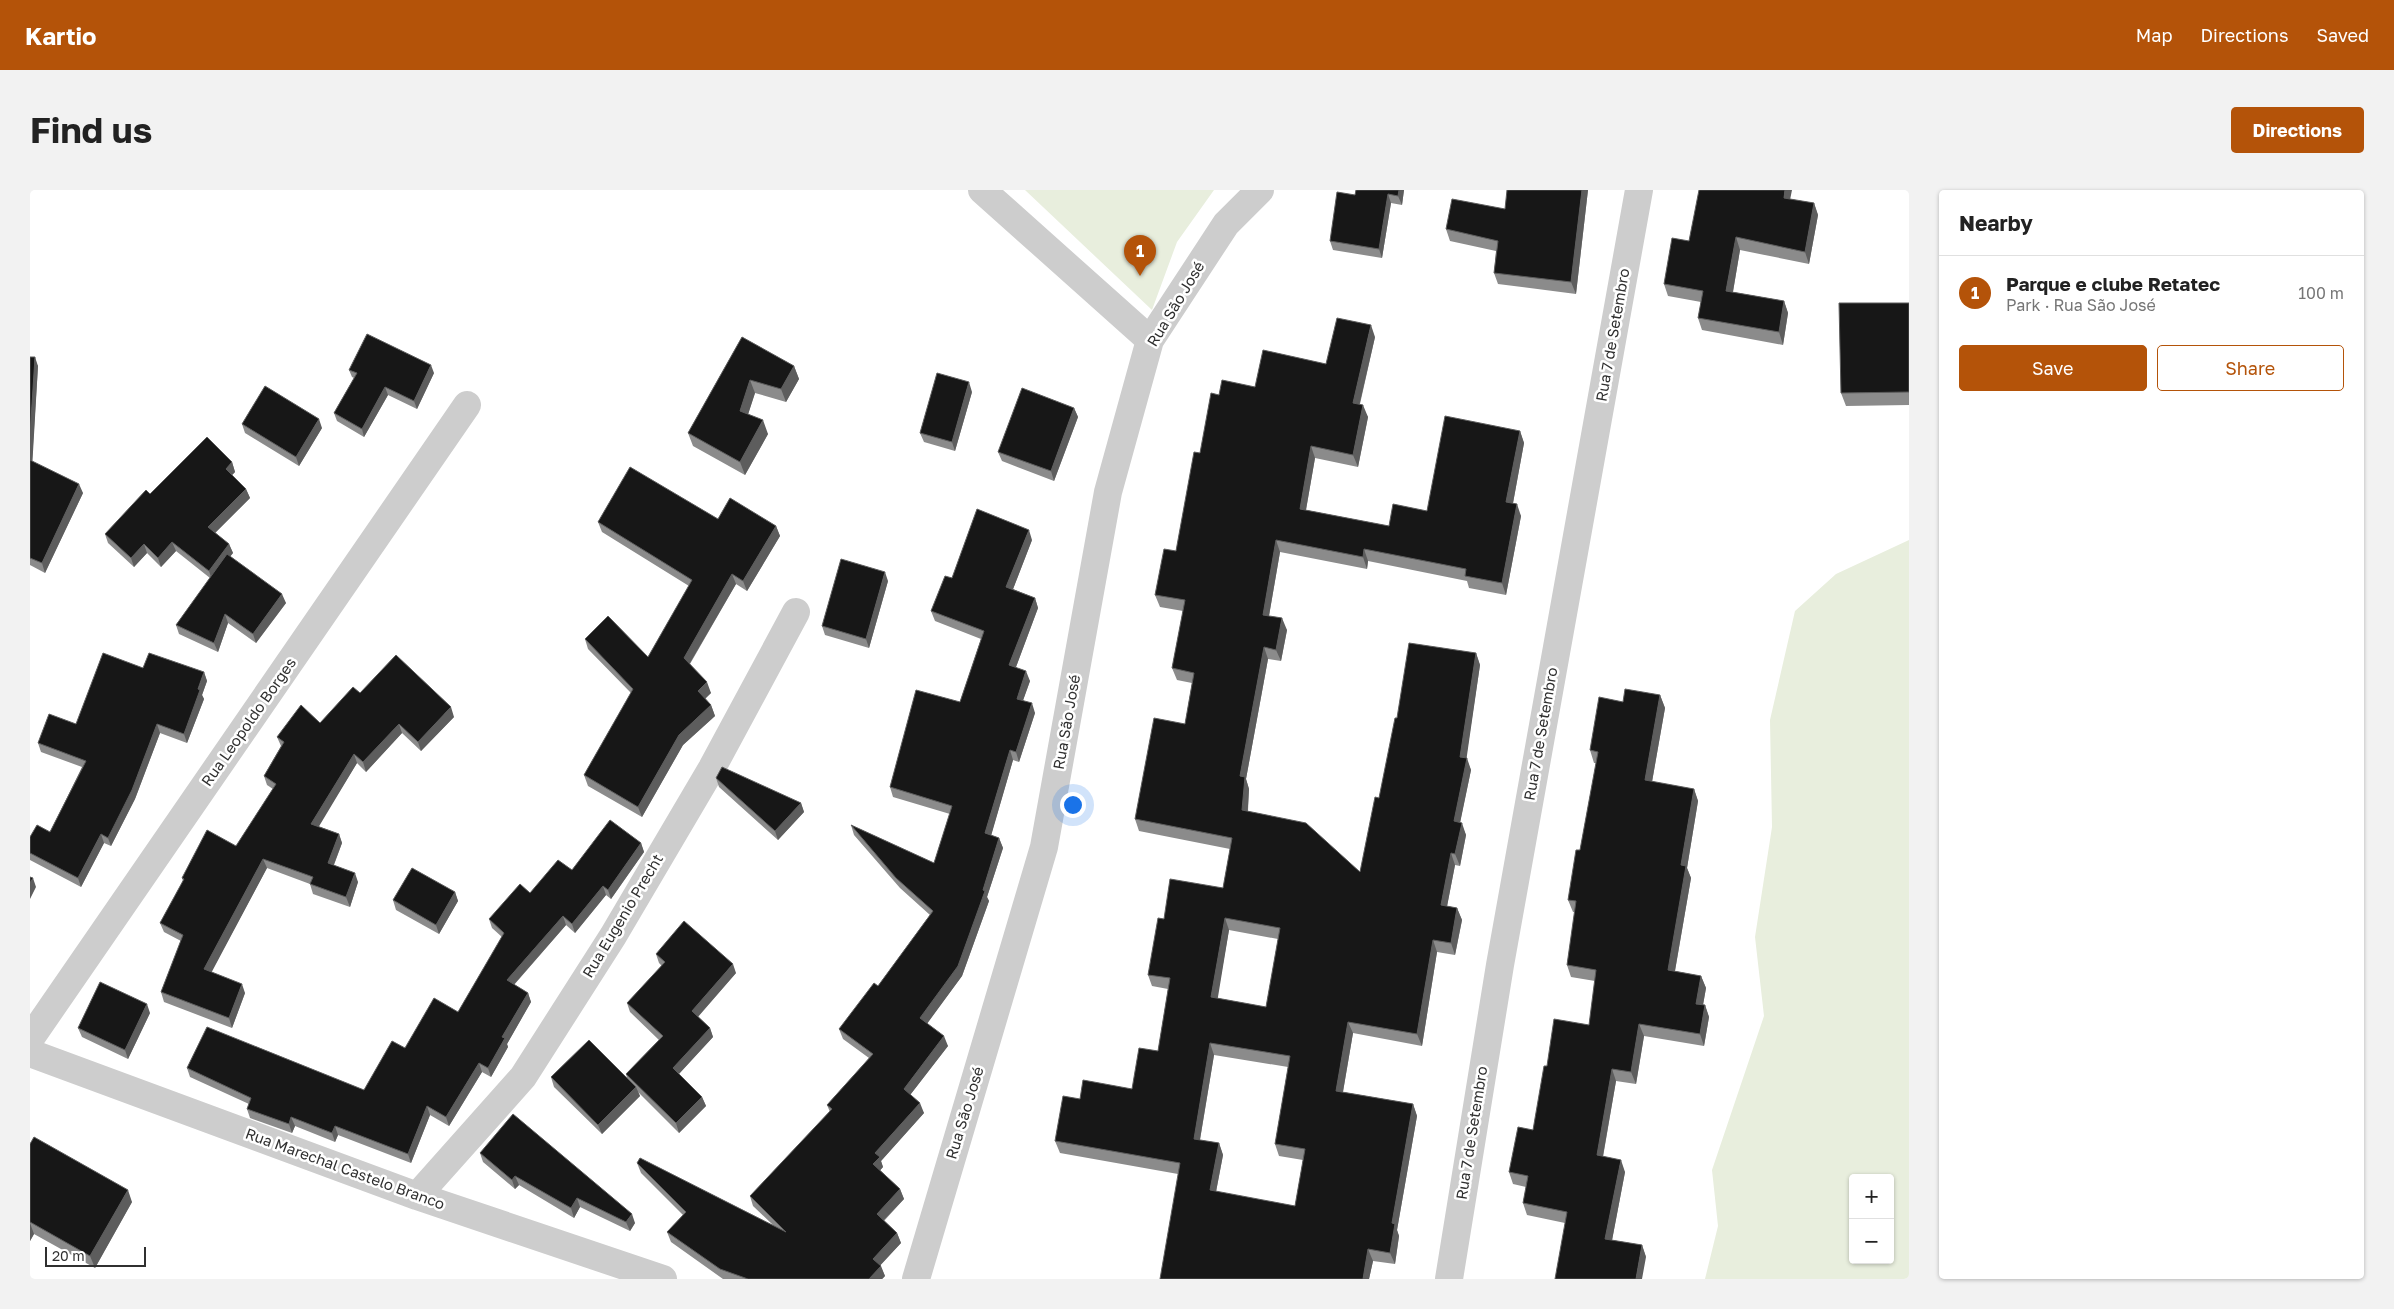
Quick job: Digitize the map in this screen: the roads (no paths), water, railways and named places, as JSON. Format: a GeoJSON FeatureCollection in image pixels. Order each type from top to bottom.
{"type":"FeatureCollection","features":[{"type":"Feature","properties":{"kind":"street"},"geometry":{"type":"LineString","coordinates":[[982,190],[1150,340]]}},
{"type":"Feature","properties":{"kind":"street","name":"Rua São José"},"geometry":{"type":"LineString","coordinates":[[916,1279],[1044,848],[1108,492],[1150,340],[1226,224],[1260,190]]}},
{"type":"Feature","properties":{"kind":"street","name":"Rua 7 de Setembro"},"geometry":{"type":"LineString","coordinates":[[1449,1279],[1500,965],[1639,190]]}},
{"type":"Feature","properties":{"kind":"street","name":"Rua Leopoldo Borges"},"geometry":{"type":"LineString","coordinates":[[30,1039],[467,405]]}},
{"type":"Feature","properties":{"kind":"street","name":"Rua Eugenio Precht"},"geometry":{"type":"LineString","coordinates":[[417,1196],[523,1077],[613,936],[712,768],[796,612]]}},
{"type":"Feature","properties":{"kind":"street","name":"Rua Marechal Castelo Branco"},"geometry":{"type":"LineString","coordinates":[[30,1053],[417,1196],[663,1279]]}},
{"type":"Feature","properties":{"kind":"place","name":"Parque e clube Retatec"},"geometry":{"type":"Point","coordinates":[1140,276]}}]}
